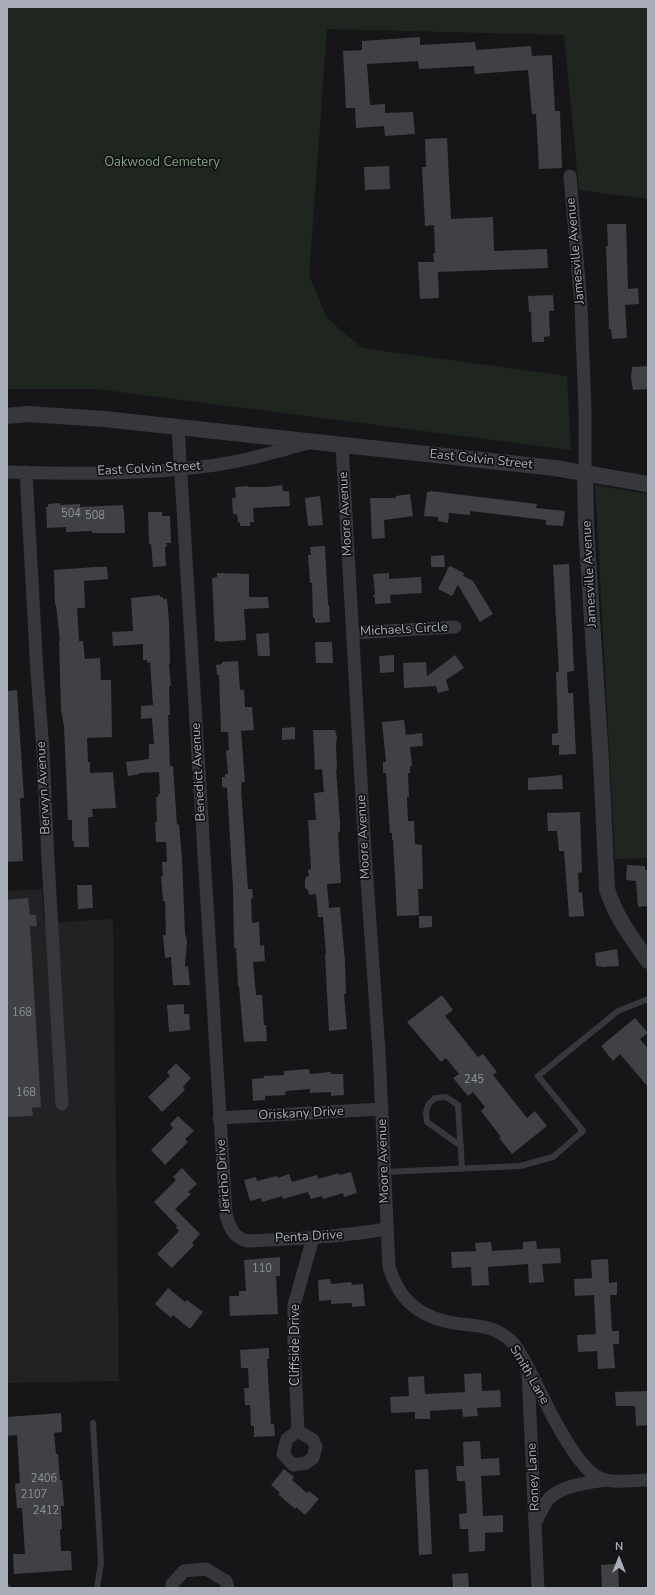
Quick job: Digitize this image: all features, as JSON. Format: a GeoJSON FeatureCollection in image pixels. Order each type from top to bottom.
{"type":"FeatureCollection","features":[{"type":"Feature","properties":{"kind":"street","name":"Jamesville Avenue"},"geometry":{"type":"LineString","coordinates":[[570,176],[581,306],[585,412],[586,525],[601,760],[607,889],[612,906],[648,961]]}},
{"type":"Feature","properties":{"kind":"street","name":"East Colvin Street"},"geometry":{"type":"LineString","coordinates":[[7,416],[27,414],[178,426],[555,468],[586,472],[648,484]]}},
{"type":"Feature","properties":{"kind":"street","name":"Benedict Avenue"},"geometry":{"type":"LineString","coordinates":[[178,426],[220,1118]]}},
{"type":"Feature","properties":{"kind":"street","name":"East Colvin Street"},"geometry":{"type":"LineString","coordinates":[[7,472],[124,472],[180,470],[255,458],[313,441]]}},
{"type":"Feature","properties":{"kind":"street","name":"Moore Avenue"},"geometry":{"type":"LineString","coordinates":[[342,445],[365,852],[379,1052],[386,1229]]}},
{"type":"Feature","properties":{"kind":"street","name":"Berwyn Avenue"},"geometry":{"type":"LineString","coordinates":[[26,472],[62,1104]]}},
{"type":"Feature","properties":{"kind":"street","name":"Michaels Circle"},"geometry":{"type":"LineString","coordinates":[[353,633],[455,627]]}},
{"type":"Feature","properties":{"kind":"street","name":"Oriskany Drive"},"geometry":{"type":"LineString","coordinates":[[220,1118],[382,1109]]}},
{"type":"Feature","properties":{"kind":"street","name":"Jericho Drive"},"geometry":{"type":"LineString","coordinates":[[220,1118],[226,1215],[233,1233]]}},
{"type":"Feature","properties":{"kind":"street","name":"Penta Drive"},"geometry":{"type":"LineString","coordinates":[[233,1233],[239,1238],[247,1240],[313,1238],[357,1234],[386,1229]]}},
{"type":"Feature","properties":{"kind":"street","name":"Smith Lane"},"geometry":{"type":"LineString","coordinates":[[386,1229],[389,1267],[401,1293],[413,1306],[424,1314],[445,1321],[488,1327],[497,1330],[514,1345],[566,1442],[586,1468],[598,1478],[606,1480]]}},
{"type":"Feature","properties":{"kind":"street","name":"Cliffside Drive"},"geometry":{"type":"LineString","coordinates":[[298,1431],[294,1343],[294,1305],[313,1238]]}},
{"type":"Feature","properties":{"kind":"street","name":"Roney Lane"},"geometry":{"type":"LineString","coordinates":[[527,1367],[536,1521],[538,1588]]}},
{"type":"Feature","properties":{"kind":"street","name":"Smith Lane"},"geometry":{"type":"LineString","coordinates":[[536,1521],[547,1500],[562,1490],[586,1483],[606,1480],[648,1480]]}},
{"type":"Feature","properties":{"kind":"street"},"geometry":{"type":"LineString","coordinates":[[172,1588],[172,1584],[184,1571],[206,1569],[226,1581],[228,1588]]}},
{"type":"Feature","properties":{"kind":"lane"},"geometry":{"type":"LineString","coordinates":[[384,1172],[520,1166],[553,1157],[583,1131],[538,1076],[618,1011],[648,999]]}},
{"type":"Feature","properties":{"kind":"lane"},"geometry":{"type":"LineString","coordinates":[[461,1146],[427,1122],[426,1113],[428,1105],[435,1098],[446,1097],[458,1105],[461,1146],[462,1169]]}},
{"type":"Feature","properties":{"kind":"lane"},"geometry":{"type":"LineString","coordinates":[[93,1423],[102,1563],[97,1588]]}},
{"type":"Feature","properties":{"kind":"shaded area"},"geometry":{"type":"Polygon","coordinates":[[[42,889],[44,923],[113,919],[119,1381],[7,1383],[7,891],[42,889]]]}},
{"type":"Feature","properties":{"kind":"green space","name":"Oakwood Cemetery"},"geometry":{"type":"Polygon","coordinates":[[[7,7],[648,7],[648,199],[579,190],[564,35],[327,29],[309,276],[327,318],[362,348],[567,376],[571,450],[96,389],[7,389],[7,7]]]}},
{"type":"Feature","properties":{"kind":"green space"},"geometry":{"type":"Polygon","coordinates":[[[595,485],[648,494],[648,858],[615,859],[595,485]]]}},
{"type":"Feature","properties":{"kind":"building"},"geometry":{"type":"Polygon","coordinates":[[[420,37],[420,45],[475,42],[476,50],[531,46],[532,56],[552,55],[555,111],[560,111],[562,168],[539,169],[536,114],[532,114],[528,70],[475,74],[474,66],[419,69],[418,61],[367,64],[370,105],[385,104],[385,113],[413,112],[415,134],[385,136],[384,126],[356,128],[355,108],[346,108],[343,51],[362,50],[362,41],[420,37]]]}},
{"type":"Feature","properties":{"kind":"building"},"geometry":{"type":"Polygon","coordinates":[[[447,138],[451,219],[493,217],[494,251],[547,249],[548,268],[438,272],[439,298],[420,299],[418,262],[434,262],[433,253],[435,253],[434,225],[425,226],[422,167],[426,167],[425,139],[447,138]]]}},
{"type":"Feature","properties":{"kind":"building"},"geometry":{"type":"Polygon","coordinates":[[[389,166],[390,189],[365,190],[364,167],[389,166]]]}},
{"type":"Feature","properties":{"kind":"building"},"geometry":{"type":"Polygon","coordinates":[[[607,224],[626,224],[628,289],[638,288],[639,304],[625,305],[627,338],[612,339],[611,329],[609,329],[606,246],[608,246],[607,224]]]}},
{"type":"Feature","properties":{"kind":"building"},"geometry":{"type":"Polygon","coordinates":[[[553,295],[554,311],[549,311],[550,336],[544,337],[544,342],[532,342],[531,312],[529,312],[528,296],[553,295]]]}},
{"type":"Feature","properties":{"kind":"building"},"geometry":{"type":"Polygon","coordinates":[[[648,366],[648,389],[633,390],[631,378],[632,367],[648,366]]]}},
{"type":"Feature","properties":{"kind":"building"},"geometry":{"type":"Polygon","coordinates":[[[282,485],[283,491],[289,491],[290,506],[253,508],[254,522],[250,522],[250,526],[240,526],[240,522],[238,523],[237,514],[233,514],[232,498],[236,498],[235,487],[266,487],[282,485]]]}},
{"type":"Feature","properties":{"kind":"building"},"geometry":{"type":"Polygon","coordinates":[[[430,491],[537,504],[536,508],[565,511],[563,526],[546,525],[546,520],[470,511],[470,515],[449,513],[448,523],[438,521],[438,517],[424,516],[427,492],[430,491]]]}},
{"type":"Feature","properties":{"kind":"building"},"geometry":{"type":"Polygon","coordinates":[[[410,494],[413,516],[384,520],[385,538],[372,539],[370,498],[396,498],[396,496],[410,494]]]}},
{"type":"Feature","properties":{"kind":"building"},"geometry":{"type":"Polygon","coordinates":[[[320,496],[323,525],[308,526],[305,498],[320,496]]]}},
{"type":"Feature","properties":{"kind":"building"},"geometry":{"type":"Polygon","coordinates":[[[60,503],[60,505],[80,504],[80,507],[123,505],[125,533],[92,533],[92,531],[66,532],[66,527],[47,528],[46,507],[48,507],[48,504],[60,503]]]}},
{"type":"Feature","properties":{"kind":"building"},"geometry":{"type":"Polygon","coordinates":[[[148,512],[162,512],[162,516],[170,516],[171,543],[166,543],[167,547],[165,547],[166,566],[153,567],[151,544],[149,544],[148,512]]]}},
{"type":"Feature","properties":{"kind":"building"},"geometry":{"type":"Polygon","coordinates":[[[325,546],[330,622],[315,623],[315,618],[313,618],[312,583],[310,583],[308,555],[311,555],[310,547],[325,546]]]}},
{"type":"Feature","properties":{"kind":"building"},"geometry":{"type":"Polygon","coordinates":[[[444,555],[445,567],[431,567],[431,556],[444,555]]]}},
{"type":"Feature","properties":{"kind":"building"},"geometry":{"type":"Polygon","coordinates":[[[569,564],[574,671],[567,672],[568,693],[573,693],[576,754],[559,755],[559,745],[552,745],[552,734],[558,733],[556,672],[559,672],[553,565],[569,564]]]}},
{"type":"Feature","properties":{"kind":"building"},"geometry":{"type":"Polygon","coordinates":[[[450,566],[464,573],[463,576],[473,581],[493,614],[480,622],[458,585],[452,596],[438,589],[448,569],[447,568],[450,566]]]}},
{"type":"Feature","properties":{"kind":"building"},"geometry":{"type":"Polygon","coordinates":[[[107,567],[108,579],[84,581],[85,608],[77,608],[79,641],[83,641],[85,659],[100,658],[101,680],[111,680],[112,737],[87,738],[88,762],[90,762],[90,773],[113,772],[116,808],[92,809],[93,817],[89,817],[88,819],[89,847],[74,847],[74,841],[72,841],[72,820],[68,820],[64,726],[61,710],[60,641],[55,605],[54,570],[107,567]]]}},
{"type":"Feature","properties":{"kind":"building"},"geometry":{"type":"Polygon","coordinates":[[[217,573],[249,574],[249,597],[268,597],[269,608],[244,609],[246,640],[215,641],[212,578],[217,577],[217,573]]]}},
{"type":"Feature","properties":{"kind":"building"},"geometry":{"type":"Polygon","coordinates":[[[389,573],[389,579],[421,577],[422,593],[390,595],[391,603],[375,604],[375,598],[373,596],[375,594],[373,574],[389,573]]]}},
{"type":"Feature","properties":{"kind":"building"},"geometry":{"type":"Polygon","coordinates":[[[160,595],[163,599],[167,599],[169,621],[169,664],[171,686],[169,686],[170,715],[168,715],[170,766],[173,766],[177,825],[179,824],[185,933],[187,941],[185,967],[188,966],[190,985],[173,985],[171,957],[165,958],[163,935],[166,935],[165,901],[163,901],[161,876],[163,876],[162,862],[167,862],[166,842],[156,842],[155,822],[157,822],[156,797],[160,794],[159,772],[139,773],[128,776],[126,762],[149,759],[149,744],[154,744],[152,718],[141,719],[141,706],[153,705],[150,662],[147,663],[147,660],[143,660],[143,644],[113,646],[112,632],[133,631],[131,598],[160,595]]]}},
{"type":"Feature","properties":{"kind":"building"},"geometry":{"type":"Polygon","coordinates":[[[269,633],[270,656],[258,656],[256,634],[269,633]]]}},
{"type":"Feature","properties":{"kind":"building"},"geometry":{"type":"Polygon","coordinates":[[[315,642],[332,642],[333,663],[316,663],[315,642]]]}},
{"type":"Feature","properties":{"kind":"building"},"geometry":{"type":"Polygon","coordinates":[[[394,655],[394,672],[380,673],[379,656],[394,655]]]}},
{"type":"Feature","properties":{"kind":"building"},"geometry":{"type":"Polygon","coordinates":[[[455,655],[464,668],[446,680],[449,690],[438,693],[436,686],[404,688],[403,663],[426,662],[427,676],[455,655]]]}},
{"type":"Feature","properties":{"kind":"building"},"geometry":{"type":"Polygon","coordinates":[[[238,661],[240,690],[244,690],[245,707],[252,707],[254,730],[241,731],[245,782],[242,782],[241,788],[248,889],[252,889],[253,898],[251,899],[252,923],[259,922],[260,946],[264,945],[265,961],[253,962],[256,995],[262,995],[264,1025],[266,1025],[267,1041],[244,1042],[238,986],[236,948],[234,948],[233,889],[227,788],[222,787],[222,777],[225,777],[225,774],[228,774],[226,751],[229,750],[228,732],[221,732],[219,675],[217,675],[216,665],[222,664],[222,662],[238,661]]]}},
{"type":"Feature","properties":{"kind":"building"},"geometry":{"type":"Polygon","coordinates":[[[17,690],[24,798],[20,798],[23,861],[7,862],[7,691],[17,690]]]}},
{"type":"Feature","properties":{"kind":"building"},"geometry":{"type":"Polygon","coordinates":[[[404,720],[406,735],[422,733],[423,746],[410,747],[412,766],[410,766],[410,773],[408,773],[409,797],[407,797],[408,821],[414,821],[415,844],[422,845],[423,889],[418,889],[419,915],[397,916],[393,840],[392,833],[390,833],[386,773],[383,773],[383,762],[386,762],[382,722],[404,720]]]}},
{"type":"Feature","properties":{"kind":"building"},"geometry":{"type":"Polygon","coordinates":[[[295,727],[295,739],[282,740],[282,728],[295,727]]]}},
{"type":"Feature","properties":{"kind":"building"},"geometry":{"type":"Polygon","coordinates":[[[313,730],[335,730],[337,737],[336,769],[340,823],[340,832],[338,833],[341,883],[327,884],[329,908],[340,907],[345,961],[346,994],[344,994],[347,1029],[329,1031],[323,917],[318,917],[316,894],[309,895],[308,890],[305,888],[305,879],[309,876],[308,870],[311,869],[308,820],[316,820],[314,793],[324,792],[322,769],[315,770],[313,730]]]}},
{"type":"Feature","properties":{"kind":"building"},"geometry":{"type":"Polygon","coordinates":[[[562,775],[563,789],[528,790],[528,778],[562,775]]]}},
{"type":"Feature","properties":{"kind":"building"},"geometry":{"type":"Polygon","coordinates":[[[580,812],[582,872],[578,873],[579,893],[582,892],[584,916],[569,917],[564,851],[559,851],[557,831],[548,831],[547,813],[580,812]]]}},
{"type":"Feature","properties":{"kind":"building"},"geometry":{"type":"Polygon","coordinates":[[[627,865],[645,866],[645,870],[648,870],[648,906],[638,907],[636,881],[626,880],[627,865]]]}},
{"type":"Feature","properties":{"kind":"building"},"geometry":{"type":"Polygon","coordinates":[[[77,885],[92,885],[93,908],[78,909],[77,885]]]}},
{"type":"Feature","properties":{"kind":"building"},"geometry":{"type":"Polygon","coordinates":[[[28,898],[30,915],[36,915],[37,926],[30,926],[41,1107],[32,1108],[33,1116],[7,1117],[7,900],[28,898]]]}},
{"type":"Feature","properties":{"kind":"building"},"geometry":{"type":"Polygon","coordinates":[[[419,916],[432,916],[432,927],[419,928],[419,916]]]}},
{"type":"Feature","properties":{"kind":"building"},"geometry":{"type":"Polygon","coordinates":[[[617,949],[619,966],[596,966],[595,953],[617,949]]]}},
{"type":"Feature","properties":{"kind":"building"},"geometry":{"type":"Polygon","coordinates":[[[442,995],[453,1010],[445,1016],[478,1057],[483,1054],[497,1072],[493,1075],[527,1118],[535,1111],[547,1126],[512,1154],[481,1111],[485,1107],[473,1092],[468,1096],[453,1078],[459,1074],[446,1058],[441,1062],[407,1022],[442,995]]]}},
{"type":"Feature","properties":{"kind":"building"},"geometry":{"type":"Polygon","coordinates":[[[184,1004],[184,1014],[189,1014],[190,1030],[169,1032],[167,1005],[184,1004]]]}},
{"type":"Feature","properties":{"kind":"building"},"geometry":{"type":"Polygon","coordinates":[[[635,1018],[648,1033],[640,1039],[648,1049],[648,1087],[620,1054],[613,1061],[601,1046],[635,1018]]]}},
{"type":"Feature","properties":{"kind":"building"},"geometry":{"type":"Polygon","coordinates":[[[176,1063],[191,1078],[183,1087],[185,1090],[162,1112],[148,1097],[170,1076],[167,1072],[176,1063]]]}},
{"type":"Feature","properties":{"kind":"building"},"geometry":{"type":"Polygon","coordinates":[[[309,1069],[310,1074],[331,1072],[331,1074],[343,1074],[344,1095],[331,1096],[331,1092],[310,1093],[310,1089],[286,1091],[285,1095],[265,1096],[265,1100],[253,1101],[252,1079],[264,1078],[264,1076],[284,1075],[284,1071],[309,1069]]]}},
{"type":"Feature","properties":{"kind":"building"},"geometry":{"type":"Polygon","coordinates":[[[178,1116],[194,1131],[185,1139],[188,1142],[165,1165],[151,1150],[173,1128],[170,1124],[178,1116]]]}},
{"type":"Feature","properties":{"kind":"building"},"geometry":{"type":"Polygon","coordinates":[[[182,1168],[197,1184],[188,1192],[191,1194],[175,1209],[200,1234],[192,1243],[194,1245],[172,1268],[157,1254],[179,1231],[176,1228],[177,1226],[154,1202],[176,1180],[173,1177],[182,1168]]]}},
{"type":"Feature","properties":{"kind":"building"},"geometry":{"type":"Polygon","coordinates":[[[351,1172],[357,1193],[344,1197],[343,1193],[323,1199],[322,1196],[311,1199],[308,1192],[283,1199],[282,1196],[262,1202],[261,1198],[250,1201],[244,1180],[256,1177],[257,1181],[277,1176],[278,1178],[289,1174],[292,1182],[317,1175],[318,1179],[339,1173],[339,1175],[351,1172]]]}},
{"type":"Feature","properties":{"kind":"building"},"geometry":{"type":"Polygon","coordinates":[[[536,1241],[537,1249],[560,1248],[561,1263],[542,1264],[544,1282],[529,1283],[528,1264],[488,1267],[489,1285],[472,1286],[471,1267],[452,1268],[451,1252],[476,1251],[475,1243],[491,1242],[492,1251],[523,1249],[523,1242],[536,1241]]]}},
{"type":"Feature","properties":{"kind":"building"},"geometry":{"type":"Polygon","coordinates":[[[280,1257],[280,1276],[276,1276],[278,1314],[230,1316],[229,1296],[239,1296],[239,1291],[246,1291],[244,1260],[280,1257]]]}},
{"type":"Feature","properties":{"kind":"building"},"geometry":{"type":"Polygon","coordinates":[[[608,1259],[609,1283],[617,1282],[617,1295],[610,1295],[612,1331],[619,1331],[619,1344],[613,1344],[615,1368],[598,1369],[597,1351],[578,1352],[577,1335],[596,1334],[594,1295],[575,1296],[574,1279],[592,1278],[591,1260],[608,1259]]]}},
{"type":"Feature","properties":{"kind":"building"},"geometry":{"type":"Polygon","coordinates":[[[330,1279],[331,1284],[351,1282],[352,1285],[363,1284],[365,1306],[352,1307],[352,1303],[331,1304],[331,1300],[319,1301],[318,1280],[330,1279]]]}},
{"type":"Feature","properties":{"kind":"building"},"geometry":{"type":"Polygon","coordinates":[[[168,1288],[185,1302],[187,1300],[203,1312],[190,1329],[173,1315],[171,1318],[155,1304],[168,1288]]]}},
{"type":"Feature","properties":{"kind":"building"},"geometry":{"type":"Polygon","coordinates":[[[269,1348],[269,1359],[267,1359],[271,1424],[274,1424],[275,1436],[254,1437],[254,1426],[251,1426],[250,1405],[245,1405],[244,1388],[249,1388],[248,1368],[241,1368],[240,1350],[269,1348]]]}},
{"type":"Feature","properties":{"kind":"building"},"geometry":{"type":"Polygon","coordinates":[[[481,1373],[482,1391],[500,1390],[501,1407],[477,1408],[478,1416],[463,1417],[462,1409],[430,1411],[430,1419],[415,1419],[415,1412],[391,1413],[390,1397],[409,1396],[408,1377],[424,1376],[425,1394],[465,1392],[464,1374],[481,1373]]]}},
{"type":"Feature","properties":{"kind":"building"},"geometry":{"type":"Polygon","coordinates":[[[648,1391],[648,1425],[636,1426],[635,1406],[616,1406],[615,1392],[648,1391]]]}},
{"type":"Feature","properties":{"kind":"building"},"geometry":{"type":"Polygon","coordinates":[[[61,1413],[62,1432],[54,1433],[56,1454],[58,1454],[60,1480],[62,1480],[64,1506],[61,1506],[61,1551],[71,1551],[72,1570],[14,1574],[13,1554],[25,1554],[22,1508],[17,1508],[15,1484],[20,1483],[17,1435],[7,1436],[7,1417],[61,1413]]]}},
{"type":"Feature","properties":{"kind":"building"},"geometry":{"type":"Polygon","coordinates":[[[480,1441],[481,1459],[499,1458],[500,1475],[481,1476],[483,1516],[503,1515],[503,1532],[485,1533],[485,1551],[469,1552],[468,1529],[460,1529],[459,1514],[467,1513],[465,1481],[457,1481],[456,1466],[464,1466],[463,1442],[480,1441]]]}},
{"type":"Feature","properties":{"kind":"building"},"geometry":{"type":"Polygon","coordinates":[[[284,1469],[294,1477],[292,1480],[307,1493],[309,1491],[319,1499],[305,1515],[296,1507],[295,1509],[278,1494],[280,1493],[271,1485],[284,1469]]]}},
{"type":"Feature","properties":{"kind":"building"},"geometry":{"type":"Polygon","coordinates":[[[428,1469],[432,1554],[419,1555],[415,1470],[428,1469]]]}},
{"type":"Feature","properties":{"kind":"building"},"geometry":{"type":"Polygon","coordinates":[[[618,1564],[619,1588],[602,1588],[601,1565],[618,1564]]]}},
{"type":"Feature","properties":{"kind":"building"},"geometry":{"type":"Polygon","coordinates":[[[468,1573],[469,1588],[453,1588],[452,1574],[468,1573]]]}}]}
